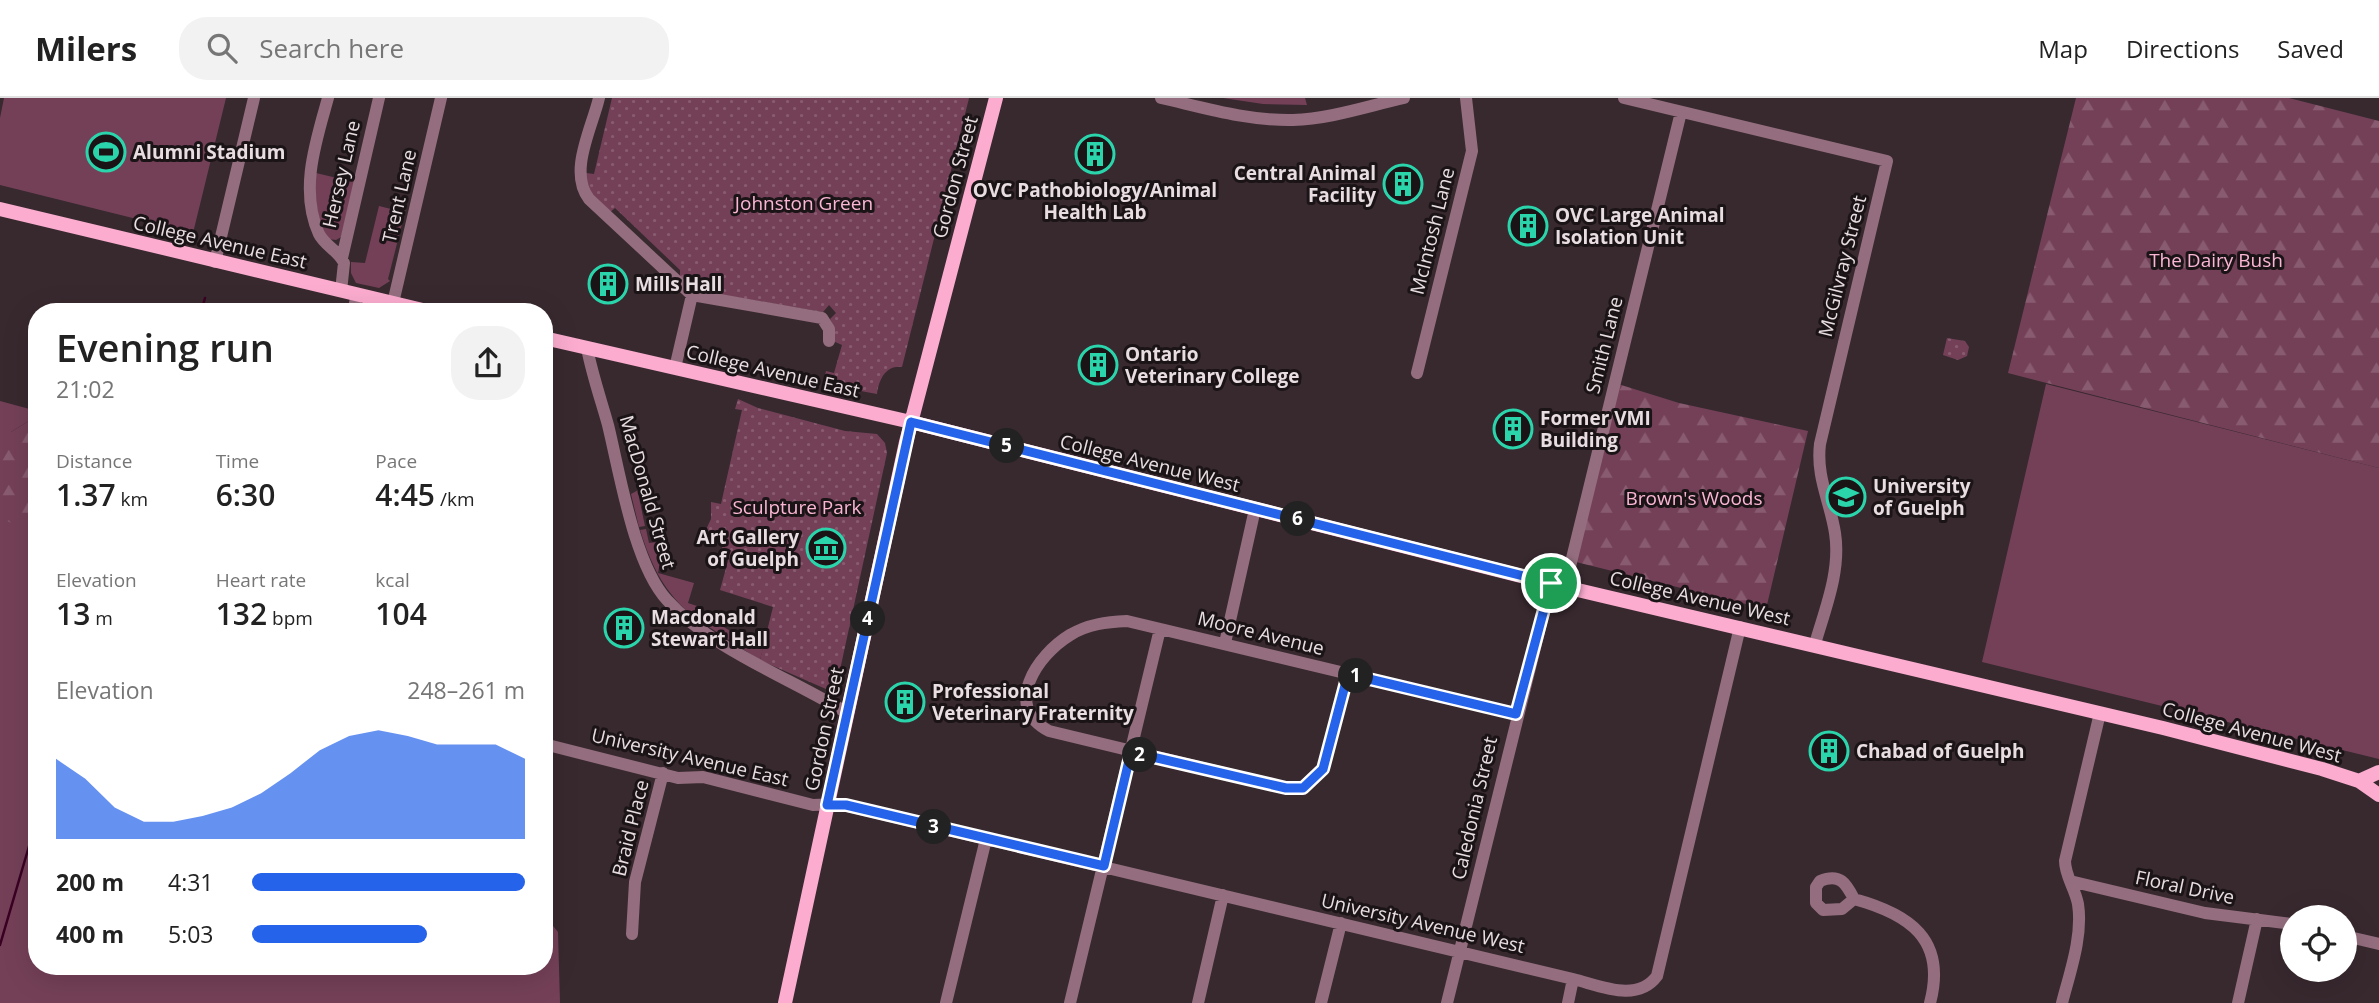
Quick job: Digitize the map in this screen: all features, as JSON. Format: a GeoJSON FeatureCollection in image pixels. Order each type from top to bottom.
{"type":"FeatureCollection","features":[{"type":"Feature","properties":{"kind":"main road","name":"Gordon Street"},"geometry":{"type":"LineString","coordinates":[[785,1003],[815,875],[827,805],[911,422],[996,98]]}},
{"type":"Feature","properties":{"kind":"main road","name":"College Avenue East"},"geometry":{"type":"LineString","coordinates":[[0,209],[393,303]]}},
{"type":"Feature","properties":{"kind":"main road","name":"College Avenue East"},"geometry":{"type":"LineString","coordinates":[[553,340],[911,422]]}},
{"type":"Feature","properties":{"kind":"main road","name":"College Avenue West"},"geometry":{"type":"LineString","coordinates":[[911,422],[1558,585],[2100,713],[2359,781],[2379,795]]}},
{"type":"Feature","properties":{"kind":"main road","name":"College Avenue West"},"geometry":{"type":"LineString","coordinates":[[2359,781],[2379,772]]}},
{"type":"Feature","properties":{"kind":"street"},"geometry":{"type":"LineString","coordinates":[[215,262],[254,98]]}},
{"type":"Feature","properties":{"kind":"street","name":"Hersey Lane"},"geometry":{"type":"LineString","coordinates":[[328,98],[310,169],[309,190],[318,232],[327,246],[342,258]]}},
{"type":"Feature","properties":{"kind":"street","name":"Hersey Lane"},"geometry":{"type":"LineString","coordinates":[[341,291],[345,267],[342,258],[379,98]]}},
{"type":"Feature","properties":{"kind":"street","name":"Trent Lane"},"geometry":{"type":"LineString","coordinates":[[393,303],[441,98]]}},
{"type":"Feature","properties":{"kind":"street"},"geometry":{"type":"LineString","coordinates":[[599,98],[579,172],[582,189],[589,200],[692,295],[822,318],[829,329],[829,341]]}},
{"type":"Feature","properties":{"kind":"street"},"geometry":{"type":"LineString","coordinates":[[1161,98],[1205,103],[1247,117],[1292,120],[1325,116],[1404,98]]}},
{"type":"Feature","properties":{"kind":"street","name":"McIntosh Lane"},"geometry":{"type":"LineString","coordinates":[[1417,373],[1472,151],[1466,98]]}},
{"type":"Feature","properties":{"kind":"street","name":"McGilvray Street"},"geometry":{"type":"LineString","coordinates":[[1624,98],[1887,161],[1819,443],[1819,475],[1834,531],[1836,552],[1833,579],[1815,644]]}},
{"type":"Feature","properties":{"kind":"street","name":"Smith Lane"},"geometry":{"type":"LineString","coordinates":[[1558,585],[1681,112]]}},
{"type":"Feature","properties":{"kind":"street"},"geometry":{"type":"LineString","coordinates":[[355,303],[357,294]]}},
{"type":"Feature","properties":{"kind":"street"},"geometry":{"type":"LineString","coordinates":[[675,368],[692,295]]}},
{"type":"Feature","properties":{"kind":"street","name":"MacDonald Street"},"geometry":{"type":"LineString","coordinates":[[587,348],[636,532],[651,578],[662,594],[712,636],[847,713]]}},
{"type":"Feature","properties":{"kind":"street"},"geometry":{"type":"LineString","coordinates":[[1225,643],[1255,509]]}},
{"type":"Feature","properties":{"kind":"street","name":"Caledonia Street"},"geometry":{"type":"LineString","coordinates":[[1447,1003],[1516,714],[1558,585]]}},
{"type":"Feature","properties":{"kind":"street","name":"Moore Avenue"},"geometry":{"type":"LineString","coordinates":[[1348,674],[1323,769],[1303,788],[1286,788],[1049,732],[1035,724],[1027,712],[1025,700],[1035,669],[1050,650],[1071,634],[1090,626],[1127,621],[1516,714]]}},
{"type":"Feature","properties":{"kind":"street","name":"University Avenue West"},"geometry":{"type":"LineString","coordinates":[[827,805],[839,804],[1630,992],[1649,986],[1657,976],[1740,628]]}},
{"type":"Feature","properties":{"kind":"street"},"geometry":{"type":"LineString","coordinates":[[1070,1003],[1160,629]]}},
{"type":"Feature","properties":{"kind":"street"},"geometry":{"type":"LineString","coordinates":[[2062,1003],[2078,937],[2078,905],[2065,871],[2065,861],[2100,713]]}},
{"type":"Feature","properties":{"kind":"street","name":"University Avenue East"},"geometry":{"type":"LineString","coordinates":[[553,746],[678,778],[704,777],[813,805],[827,805]]}},
{"type":"Feature","properties":{"kind":"street","name":"Braid Place"},"geometry":{"type":"LineString","coordinates":[[632,934],[635,882],[663,773]]}},
{"type":"Feature","properties":{"kind":"street"},"geometry":{"type":"LineString","coordinates":[[946,1003],[986,839]]}},
{"type":"Feature","properties":{"kind":"street","name":"Floral Drive"},"geometry":{"type":"LineString","coordinates":[[2070,881],[2205,913],[2280,922]]}},
{"type":"Feature","properties":{"kind":"street"},"geometry":{"type":"LineString","coordinates":[[1198,1003],[1223,895]]}},
{"type":"Feature","properties":{"kind":"street"},"geometry":{"type":"LineString","coordinates":[[1854,899],[1899,914],[1925,939],[1935,976],[1930,1003]]}},
{"type":"Feature","properties":{"kind":"street"},"geometry":{"type":"LineString","coordinates":[[2238,1003],[2257,919]]}},
{"type":"Feature","properties":{"kind":"street"},"geometry":{"type":"LineString","coordinates":[[1321,1003],[1341,923]]}},
{"type":"Feature","properties":{"kind":"street"},"geometry":{"type":"LineString","coordinates":[[2357,939],[2379,944]]}},
{"type":"Feature","properties":{"kind":"street"},"geometry":{"type":"LineString","coordinates":[[1568,1003],[1573,979]]}},
{"type":"Feature","properties":{"kind":"green space","name":"Alumni Stadium"},"geometry":{"type":"Polygon","coordinates":[[[4,98],[226,98],[193,233],[0,185],[0,118],[4,98]]]}},
{"type":"Feature","properties":{"kind":"green space","name":"Johnston Green"},"geometry":{"type":"Polygon","coordinates":[[[612,98],[969,98],[902,367],[892,368],[884,374],[877,394],[823,384],[826,371],[834,373],[842,345],[833,341],[834,327],[830,319],[836,313],[829,305],[823,312],[698,291],[680,277],[680,270],[615,208],[609,213],[589,192],[586,173],[594,174],[612,98]]]}},
{"type":"Feature","properties":{"kind":"green space"},"geometry":{"type":"Polygon","coordinates":[[[1223,98],[1305,98],[1307,105],[1263,104],[1223,98]]]}},
{"type":"Feature","properties":{"kind":"green space","name":"The Dairy Bush"},"geometry":{"type":"Polygon","coordinates":[[[2076,98],[2289,98],[2379,121],[2379,468],[2008,373],[2076,98]]]}},
{"type":"Feature","properties":{"kind":"green space"},"geometry":{"type":"Polygon","coordinates":[[[316,173],[341,179],[356,175],[341,237],[336,240],[328,239],[319,215],[315,190],[316,173]]]}},
{"type":"Feature","properties":{"kind":"green space"},"geometry":{"type":"Polygon","coordinates":[[[393,201],[407,204],[388,279],[390,281],[379,288],[356,283],[351,273],[351,262],[365,263],[379,206],[391,209],[393,201]]]}},
{"type":"Feature","properties":{"kind":"green space"},"geometry":{"type":"Polygon","coordinates":[[[1947,338],[1965,341],[1969,347],[1967,356],[1958,360],[1943,355],[1947,338]]]}},
{"type":"Feature","properties":{"kind":"green space","name":"Brown's Woods"},"geometry":{"type":"Polygon","coordinates":[[[1618,384],[1679,403],[1808,431],[1766,609],[1576,562],[1618,384]]]}},
{"type":"Feature","properties":{"kind":"green space"},"geometry":{"type":"Polygon","coordinates":[[[2046,384],[2379,468],[2379,759],[1982,662],[2046,384]]]}},
{"type":"Feature","properties":{"kind":"green space","name":"Sculpture Park"},"geometry":{"type":"Polygon","coordinates":[[[738,399],[758,408],[845,431],[877,434],[885,443],[887,453],[835,693],[760,660],[773,607],[720,590],[731,550],[722,548],[723,541],[703,536],[711,519],[711,502],[721,504],[742,410],[735,409],[738,399]]]}},
{"type":"Feature","properties":{"kind":"green space"},"geometry":{"type":"Polygon","coordinates":[[[0,401],[28,409],[28,422],[11,432],[28,476],[28,975],[553,975],[553,926],[558,932],[560,1003],[0,1003],[0,401]]]}},
{"type":"Feature","properties":{"kind":"green space"},"geometry":{"type":"Polygon","coordinates":[[[28,422],[28,530],[0,518],[0,452],[11,432],[28,422]]]}},
{"type":"Feature","properties":{"kind":"green space"},"geometry":{"type":"Polygon","coordinates":[[[644,487],[646,491],[638,493],[645,526],[639,527],[631,494],[644,487]]]}},
{"type":"Feature","properties":{"kind":"green space"},"geometry":{"type":"Polygon","coordinates":[[[646,529],[649,543],[657,542],[663,546],[658,573],[694,583],[688,603],[697,606],[694,612],[688,612],[679,603],[658,575],[640,530],[646,529]]]}},
{"type":"Feature","properties":{"kind":"green space"},"geometry":{"type":"Polygon","coordinates":[[[707,616],[714,617],[714,621],[745,640],[765,641],[760,660],[709,627],[704,621],[707,616]]]}},
{"type":"Feature","properties":{"kind":"waterway"},"geometry":{"type":"LineString","coordinates":[[204,303],[205,298]]}},
{"type":"Feature","properties":{"kind":"waterway"},"geometry":{"type":"LineString","coordinates":[[0,945],[28,850]]}},
{"type":"Feature","properties":{"kind":"place","name":"Alumni Stadium"},"geometry":{"type":"Point","coordinates":[106,152]}},
{"type":"Feature","properties":{"kind":"place","name":"OVC Pathobiology/Animal Health Lab"},"geometry":{"type":"Point","coordinates":[1095,154]}},
{"type":"Feature","properties":{"kind":"place","name":"Central Animal Facility"},"geometry":{"type":"Point","coordinates":[1403,184]}},
{"type":"Feature","properties":{"kind":"place","name":"OVC Large Animal Isolation Unit"},"geometry":{"type":"Point","coordinates":[1528,226]}},
{"type":"Feature","properties":{"kind":"place","name":"Mills Hall"},"geometry":{"type":"Point","coordinates":[608,284]}},
{"type":"Feature","properties":{"kind":"place","name":"Ontario Veterinary College"},"geometry":{"type":"Point","coordinates":[1098,365]}},
{"type":"Feature","properties":{"kind":"place","name":"Former VMI Building"},"geometry":{"type":"Point","coordinates":[1513,429]}},
{"type":"Feature","properties":{"kind":"place","name":"University of Guelph"},"geometry":{"type":"Point","coordinates":[1846,497]}},
{"type":"Feature","properties":{"kind":"place","name":"Art Gallery of Guelph"},"geometry":{"type":"Point","coordinates":[826,548]}},
{"type":"Feature","properties":{"kind":"place","name":"Macdonald Stewart Hall"},"geometry":{"type":"Point","coordinates":[624,628]}},
{"type":"Feature","properties":{"kind":"place","name":"Professional Veterinary Fraternity"},"geometry":{"type":"Point","coordinates":[905,702]}},
{"type":"Feature","properties":{"kind":"place","name":"Chabad of Guelph"},"geometry":{"type":"Point","coordinates":[1829,751]}},
{"type":"Feature","properties":{"kind":"route"},"geometry":{"type":"LineString","coordinates":[[911,422],[1551,583],[1516,714],[1348,674],[1323,769],[1303,788],[1286,788],[1131,752],[1104,866],[846,805],[827,805],[911,422]]}}]}
